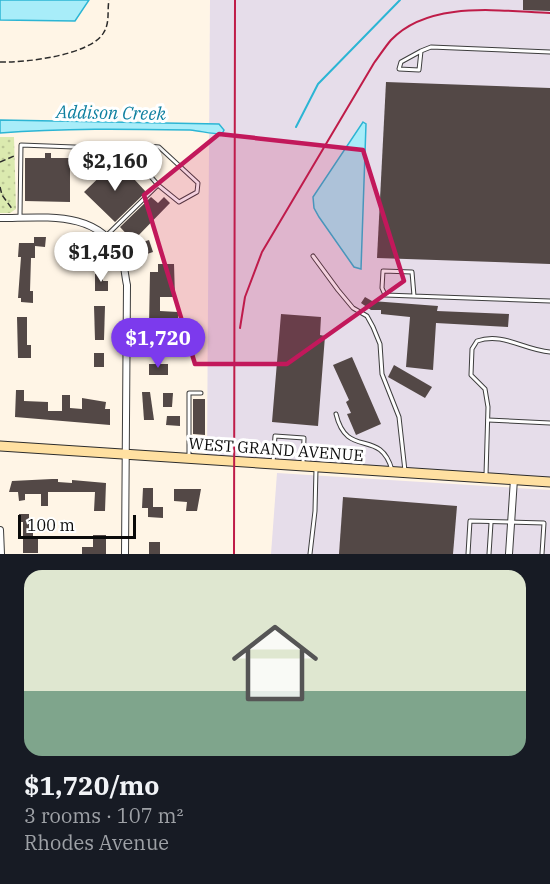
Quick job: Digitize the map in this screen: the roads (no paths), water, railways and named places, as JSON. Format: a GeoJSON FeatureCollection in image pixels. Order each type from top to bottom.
{"type":"FeatureCollection","features":[{"type":"Feature","properties":{"kind":"main road","name":"WEST GRAND AVENUE"},"geometry":{"type":"LineString","coordinates":[[0,446],[550,482]]}},
{"type":"Feature","properties":{"kind":"street"},"geometry":{"type":"LineString","coordinates":[[0,218],[20,214],[68,218],[88,224],[106,236],[121,258],[127,285],[125,554]]}},
{"type":"Feature","properties":{"kind":"street"},"geometry":{"type":"LineString","coordinates":[[509,554],[514,479]]}},
{"type":"Feature","properties":{"kind":"street"},"geometry":{"type":"LineString","coordinates":[[0,530],[1,554]]}},
{"type":"Feature","properties":{"kind":"lane"},"geometry":{"type":"LineString","coordinates":[[421,51],[419,70],[399,69],[401,62],[421,51],[431,47],[550,52]]}},
{"type":"Feature","properties":{"kind":"lane"},"geometry":{"type":"LineString","coordinates":[[20,214],[21,146],[127,149],[138,146],[159,147],[198,183],[197,192],[179,202],[158,185],[127,149]]}},
{"type":"Feature","properties":{"kind":"lane"},"geometry":{"type":"LineString","coordinates":[[106,236],[158,185]]}},
{"type":"Feature","properties":{"kind":"lane"},"geometry":{"type":"LineString","coordinates":[[313,256],[353,308],[366,316],[373,327],[380,344],[382,374],[399,417],[405,472]]}},
{"type":"Feature","properties":{"kind":"lane"},"geometry":{"type":"LineString","coordinates":[[414,296],[412,272],[383,271],[382,288],[385,295],[550,301]]}},
{"type":"Feature","properties":{"kind":"lane"},"geometry":{"type":"LineString","coordinates":[[486,477],[488,420],[485,389],[471,375],[472,349],[477,341],[486,338],[514,340],[550,352]]}},
{"type":"Feature","properties":{"kind":"lane"},"geometry":{"type":"LineString","coordinates":[[189,459],[189,393],[201,393]]}},
{"type":"Feature","properties":{"kind":"lane"},"geometry":{"type":"LineString","coordinates":[[336,414],[344,434],[350,440],[383,450],[387,454],[392,472]]}},
{"type":"Feature","properties":{"kind":"lane"},"geometry":{"type":"LineString","coordinates":[[488,420],[550,423]]}},
{"type":"Feature","properties":{"kind":"lane"},"geometry":{"type":"LineString","coordinates":[[273,464],[275,436],[304,438],[303,466]]}},
{"type":"Feature","properties":{"kind":"lane"},"geometry":{"type":"LineString","coordinates":[[310,554],[315,511],[316,467]]}},
{"type":"Feature","properties":{"kind":"lane"},"geometry":{"type":"LineString","coordinates":[[468,554],[470,521],[544,523],[542,554]]}},
{"type":"Feature","properties":{"kind":"lane"},"geometry":{"type":"LineString","coordinates":[[489,554],[491,522]]}},
{"type":"Feature","properties":{"kind":"water"},"geometry":{"type":"Polygon","coordinates":[[[0,0],[89,0],[75,21],[0,20],[0,0]]]}},
{"type":"Feature","properties":{"kind":"water"},"geometry":{"type":"Polygon","coordinates":[[[0,120],[219,124],[224,130],[222,134],[190,130],[119,129],[0,133],[0,120]]]}},
{"type":"Feature","properties":{"kind":"water"},"geometry":{"type":"Polygon","coordinates":[[[363,122],[366,124],[361,269],[354,267],[319,217],[314,208],[313,197],[363,122]]]}},
{"type":"Feature","properties":{"kind":"waterway","name":"Addison Creek"},"geometry":{"type":"LineString","coordinates":[[296,127],[318,84],[400,0]]}},
{"type":"Feature","properties":{"kind":"railway"},"geometry":{"type":"LineString","coordinates":[[234,554],[235,0]]}},
{"type":"Feature","properties":{"kind":"railway"},"geometry":{"type":"LineString","coordinates":[[240,328],[245,297],[262,252],[374,63],[391,40],[407,27],[445,13],[487,10],[550,13]]}}]}
